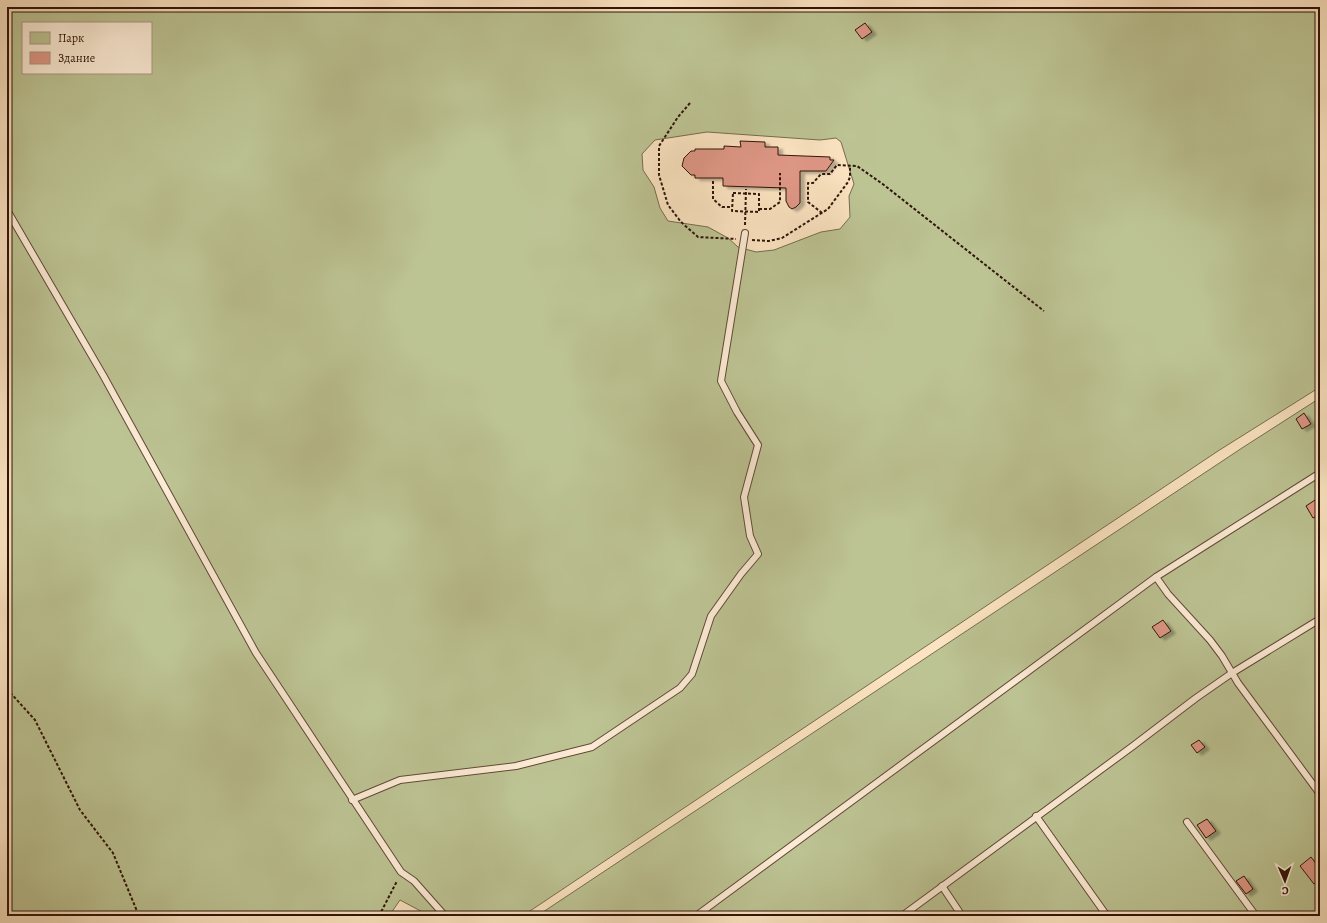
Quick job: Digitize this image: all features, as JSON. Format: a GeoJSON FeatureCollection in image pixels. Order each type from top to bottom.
{"type":"FeatureCollection","features":[{"type":"Feature","properties":{"kind":"lane"},"geometry":{"type":"LineString","coordinates":[[7,210],[103,375],[256,653],[401,872],[414,882],[445,916]]}},
{"type":"Feature","properties":{"kind":"lane"},"geometry":{"type":"LineString","coordinates":[[352,800],[400,780],[516,766],[592,747],[680,688],[692,674],[711,616],[741,574],[758,554],[750,536],[744,497],[758,445],[737,412],[721,381],[744,236]]}},
{"type":"Feature","properties":{"kind":"lane"},"geometry":{"type":"LineString","coordinates":[[696,916],[1156,577],[1320,473]]}},
{"type":"Feature","properties":{"kind":"lane"},"geometry":{"type":"LineString","coordinates":[[1156,577],[1168,594],[1210,640],[1232,673],[1320,794]]}},
{"type":"Feature","properties":{"kind":"lane"},"geometry":{"type":"LineString","coordinates":[[902,916],[1196,698],[1232,673],[1320,619]]}},
{"type":"Feature","properties":{"kind":"lane"},"geometry":{"type":"LineString","coordinates":[[1036,816],[1107,916]]}},
{"type":"Feature","properties":{"kind":"lane"},"geometry":{"type":"LineString","coordinates":[[1187,822],[1256,916]]}},
{"type":"Feature","properties":{"kind":"lane"},"geometry":{"type":"LineString","coordinates":[[942,886],[962,916]]}},
{"type":"Feature","properties":{"kind":"path"},"geometry":{"type":"LineString","coordinates":[[690,103],[678,117],[659,146],[659,175],[668,205],[681,222],[698,237],[744,236],[769,241],[782,238],[828,209],[848,182],[850,177],[850,166]]}},
{"type":"Feature","properties":{"kind":"path"},"geometry":{"type":"LineString","coordinates":[[822,213],[808,202],[808,183],[813,183],[821,174],[830,174],[837,165],[857,166],[884,185],[1044,311]]}},
{"type":"Feature","properties":{"kind":"path"},"geometry":{"type":"LineString","coordinates":[[759,209],[759,194],[733,193],[732,211],[759,212],[759,209],[770,209],[780,202],[780,173]]}},
{"type":"Feature","properties":{"kind":"path"},"geometry":{"type":"LineString","coordinates":[[713,181],[713,199],[722,207],[732,207]]}},
{"type":"Feature","properties":{"kind":"path"},"geometry":{"type":"LineString","coordinates":[[744,236],[746,189]]}},
{"type":"Feature","properties":{"kind":"path"},"geometry":{"type":"LineString","coordinates":[[7,689],[35,720],[80,810],[113,853],[139,916]]}},
{"type":"Feature","properties":{"kind":"path"},"geometry":{"type":"LineString","coordinates":[[379,916],[401,872]]}},
{"type":"Feature","properties":{"kind":"green space"},"geometry":{"type":"Polygon","coordinates":[[[7,7],[1320,7],[1320,387],[1218,451],[522,916],[430,916],[400,900],[389,916],[7,916],[7,7]],[[707,132],[655,140],[642,154],[643,170],[654,187],[660,208],[668,221],[708,227],[728,238],[738,247],[756,252],[774,250],[821,232],[840,229],[850,217],[849,196],[854,184],[841,142],[836,138],[820,140],[707,132]]]}},
{"type":"Feature","properties":{"kind":"green space"},"geometry":{"type":"Polygon","coordinates":[[[1320,398],[1320,916],[537,916],[1242,448],[1320,398]]]}},
{"type":"Feature","properties":{"kind":"building"},"geometry":{"type":"Polygon","coordinates":[[[865,23],[872,32],[862,39],[855,30],[865,23]]]}},
{"type":"Feature","properties":{"kind":"building"},"geometry":{"type":"Polygon","coordinates":[[[740,141],[765,142],[765,147],[778,147],[778,155],[830,157],[830,160],[834,160],[826,171],[800,171],[800,203],[792,209],[786,201],[786,188],[723,186],[723,178],[695,178],[695,175],[691,175],[682,166],[684,158],[691,151],[695,151],[695,149],[724,149],[724,146],[741,147],[740,141]]]}},
{"type":"Feature","properties":{"kind":"building"},"geometry":{"type":"Polygon","coordinates":[[[1304,413],[1311,424],[1302,429],[1296,419],[1304,413]]]}},
{"type":"Feature","properties":{"kind":"building"},"geometry":{"type":"Polygon","coordinates":[[[1315,500],[1320,507],[1320,514],[1313,518],[1306,506],[1315,500]]]}},
{"type":"Feature","properties":{"kind":"building"},"geometry":{"type":"Polygon","coordinates":[[[1163,620],[1171,631],[1160,638],[1152,627],[1163,620]]]}},
{"type":"Feature","properties":{"kind":"building"},"geometry":{"type":"Polygon","coordinates":[[[1199,740],[1205,747],[1197,753],[1191,745],[1199,740]]]}},
{"type":"Feature","properties":{"kind":"building"},"geometry":{"type":"Polygon","coordinates":[[[1207,819],[1216,831],[1206,838],[1197,825],[1207,819]]]}},
{"type":"Feature","properties":{"kind":"building"},"geometry":{"type":"Polygon","coordinates":[[[1311,857],[1320,869],[1320,880],[1314,884],[1300,866],[1311,857]]]}},
{"type":"Feature","properties":{"kind":"building"},"geometry":{"type":"Polygon","coordinates":[[[1244,876],[1253,889],[1246,894],[1236,881],[1244,876]]]}}]}
